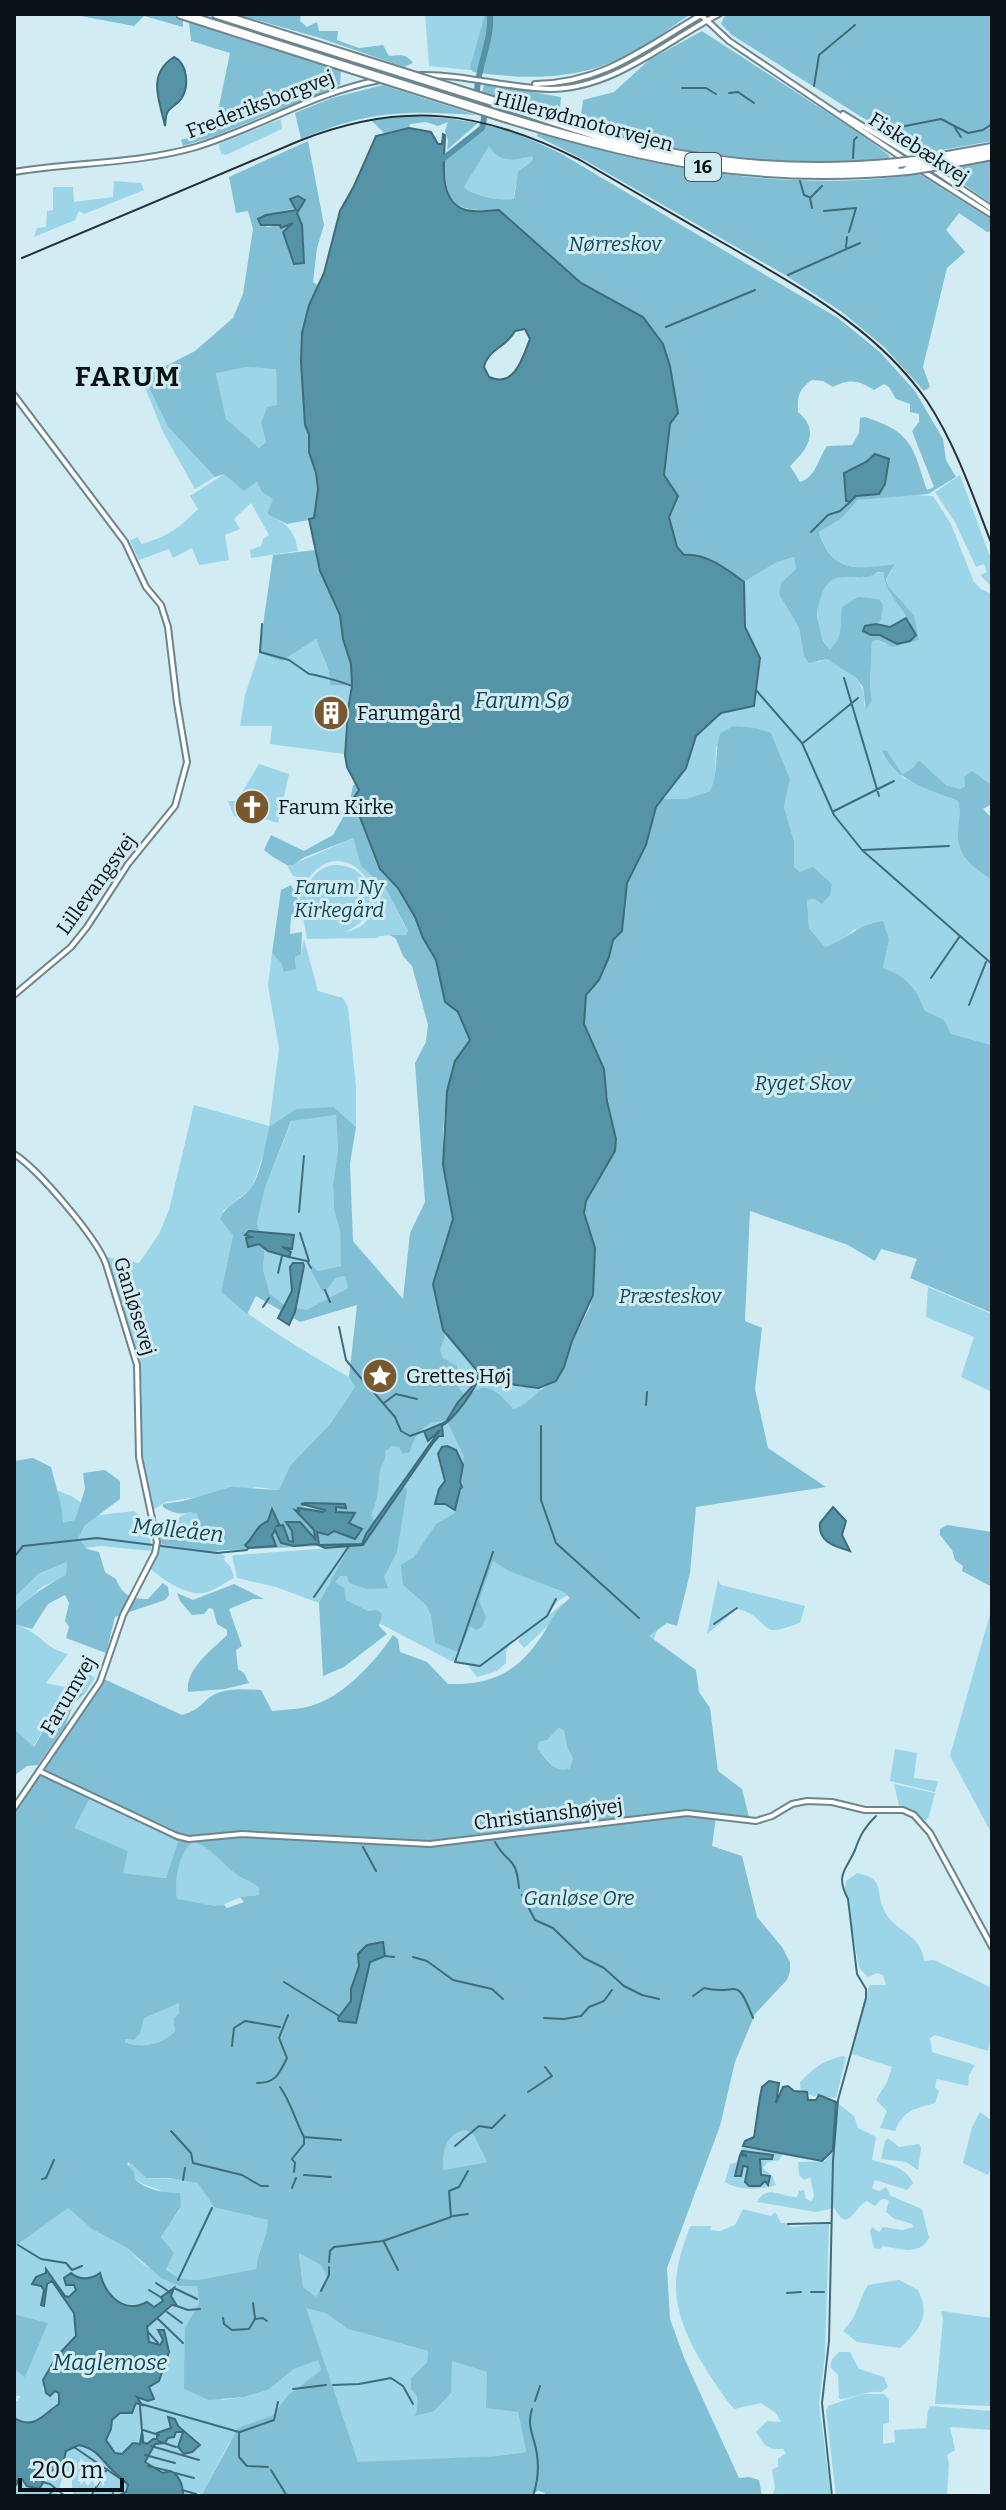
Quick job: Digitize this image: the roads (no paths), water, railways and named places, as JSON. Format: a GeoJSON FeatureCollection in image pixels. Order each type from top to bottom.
{"type":"FeatureCollection","features":[{"type":"Feature","properties":{"kind":"highway","name":"Hillerødmotorvejen"},"geometry":{"type":"LineString","coordinates":[[181,14],[504,117],[648,157],[723,169],[814,175],[908,170],[992,155]]}},
{"type":"Feature","properties":{"kind":"highway","name":"Hillerødmotorvejen"},"geometry":{"type":"LineString","coordinates":[[217,14],[652,149],[724,162],[814,168],[898,163],[992,148]]}},
{"type":"Feature","properties":{"kind":"street","name":"Frederiksborgvej"},"geometry":{"type":"LineString","coordinates":[[516,84],[564,82],[599,73],[633,58],[702,14]]}},
{"type":"Feature","properties":{"kind":"street","name":"Fiskebækvej"},"geometry":{"type":"LineString","coordinates":[[702,14],[729,41],[884,146],[992,212]]}},
{"type":"Feature","properties":{"kind":"street","name":"Frederiksborgvej"},"geometry":{"type":"LineString","coordinates":[[14,172],[178,152],[323,96],[376,81],[419,75],[477,78],[549,89],[601,79],[632,65],[719,14]]}},
{"type":"Feature","properties":{"kind":"street","name":"Lillevangsvej"},"geometry":{"type":"LineString","coordinates":[[14,395],[129,547],[146,587],[161,605],[187,762],[175,805],[140,847],[71,947],[14,995]]}},
{"type":"Feature","properties":{"kind":"street","name":"Ganløsevej"},"geometry":{"type":"LineString","coordinates":[[14,1154],[26,1162],[102,1252],[137,1365],[139,1457],[157,1545]]}},
{"type":"Feature","properties":{"kind":"street","name":"Farumvej"},"geometry":{"type":"LineString","coordinates":[[14,1808],[100,1682],[123,1615],[157,1545]]}},
{"type":"Feature","properties":{"kind":"street","name":"Christianshøjvej"},"geometry":{"type":"LineString","coordinates":[[39,1771],[189,1839],[242,1834],[430,1844],[687,1813],[756,1821],[792,1804],[807,1801],[832,1802],[865,1810],[903,1810],[914,1815],[930,1833],[992,1947]]}},
{"type":"Feature","properties":{"kind":"water"},"geometry":{"type":"Polygon","coordinates":[[[174,57],[184,69],[186,88],[181,99],[167,113],[165,126],[158,98],[158,80],[165,64],[174,57]]]}},
{"type":"Feature","properties":{"kind":"water","name":"Farum Sø"},"geometry":{"type":"Polygon","coordinates":[[[409,128],[431,132],[438,144],[442,144],[445,135],[444,177],[450,198],[456,205],[470,211],[499,210],[581,283],[643,317],[663,344],[678,413],[670,424],[664,475],[678,496],[669,517],[677,547],[684,555],[716,563],[744,582],[745,627],[760,658],[754,706],[721,713],[696,736],[686,768],[656,807],[646,845],[627,883],[622,931],[613,940],[599,980],[586,995],[584,1024],[604,1069],[607,1101],[616,1139],[615,1151],[586,1201],[584,1213],[595,1248],[593,1295],[556,1381],[539,1388],[508,1383],[491,1374],[480,1375],[474,1388],[464,1403],[452,1417],[442,1426],[443,1436],[433,1443],[363,1545],[325,1548],[316,1544],[294,1546],[281,1543],[275,1530],[272,1535],[276,1546],[248,1548],[245,1545],[268,1521],[272,1509],[279,1524],[277,1526],[283,1525],[289,1541],[293,1542],[292,1531],[286,1522],[300,1522],[315,1539],[314,1530],[295,1510],[325,1510],[301,1504],[305,1503],[345,1504],[346,1508],[336,1507],[336,1512],[355,1513],[349,1523],[362,1529],[355,1539],[334,1531],[328,1535],[317,1532],[319,1545],[362,1544],[440,1430],[428,1441],[424,1431],[446,1422],[476,1382],[479,1373],[443,1330],[433,1284],[453,1219],[443,1165],[447,1091],[455,1061],[470,1040],[458,1012],[445,1002],[436,960],[415,917],[398,888],[380,869],[353,799],[359,790],[347,767],[345,755],[352,686],[351,664],[340,615],[320,571],[309,519],[314,518],[318,489],[305,425],[302,333],[309,305],[324,273],[340,211],[376,136],[409,128]],[[525,329],[515,331],[486,361],[484,367],[489,377],[498,380],[512,375],[530,339],[525,329]]]}},
{"type":"Feature","properties":{"kind":"water"},"geometry":{"type":"Polygon","coordinates":[[[298,196],[305,200],[297,213],[302,225],[304,263],[294,264],[283,232],[293,223],[281,228],[280,225],[261,225],[258,219],[296,210],[290,199],[298,196]]]}},
{"type":"Feature","properties":{"kind":"water"},"geometry":{"type":"Polygon","coordinates":[[[875,454],[889,459],[885,484],[879,494],[856,496],[850,502],[846,501],[844,473],[875,454]]]}},
{"type":"Feature","properties":{"kind":"water"},"geometry":{"type":"Polygon","coordinates":[[[906,618],[916,635],[910,641],[897,644],[863,631],[865,626],[876,624],[890,627],[906,618]]]}},
{"type":"Feature","properties":{"kind":"water"},"geometry":{"type":"Polygon","coordinates":[[[249,1231],[294,1235],[292,1249],[282,1247],[291,1252],[289,1257],[268,1251],[259,1244],[248,1247],[246,1238],[251,1237],[245,1235],[249,1231]]]}},
{"type":"Feature","properties":{"kind":"water"},"geometry":{"type":"Polygon","coordinates":[[[293,1263],[303,1263],[304,1266],[295,1312],[289,1325],[278,1318],[292,1291],[290,1267],[293,1263]]]}},
{"type":"Feature","properties":{"kind":"water"},"geometry":{"type":"Polygon","coordinates":[[[442,1447],[456,1450],[463,1465],[462,1487],[455,1510],[445,1504],[435,1504],[445,1481],[438,1454],[442,1447]]]}},
{"type":"Feature","properties":{"kind":"water"},"geometry":{"type":"Polygon","coordinates":[[[833,1507],[846,1521],[842,1535],[850,1551],[833,1545],[822,1535],[820,1523],[833,1507]]]}},
{"type":"Feature","properties":{"kind":"water"},"geometry":{"type":"Polygon","coordinates":[[[383,1942],[385,1956],[370,1962],[356,2023],[339,2021],[338,2018],[351,2001],[351,1989],[359,1966],[358,1954],[367,1945],[383,1942]]]}},
{"type":"Feature","properties":{"kind":"water"},"geometry":{"type":"Polygon","coordinates":[[[769,2081],[779,2083],[776,2103],[783,2087],[788,2086],[794,2091],[807,2092],[808,2100],[816,2100],[819,2095],[836,2102],[833,2150],[822,2161],[743,2146],[745,2141],[754,2137],[762,2087],[769,2081]]]}},
{"type":"Feature","properties":{"kind":"water"},"geometry":{"type":"Polygon","coordinates":[[[742,2151],[773,2155],[772,2159],[760,2159],[761,2175],[770,2176],[768,2185],[765,2181],[760,2186],[749,2186],[745,2182],[748,2167],[743,2166],[741,2176],[735,2176],[740,2155],[747,2156],[742,2151]]]}},
{"type":"Feature","properties":{"kind":"water","name":"Maglemose"},"geometry":{"type":"Polygon","coordinates":[[[46,2269],[65,2296],[69,2297],[76,2290],[74,2285],[66,2285],[64,2278],[71,2273],[86,2278],[100,2273],[111,2295],[130,2306],[147,2302],[154,2307],[163,2301],[161,2297],[174,2288],[171,2296],[177,2306],[172,2305],[147,2327],[149,2342],[160,2345],[163,2340],[158,2330],[164,2330],[169,2352],[159,2381],[149,2387],[154,2399],[148,2401],[137,2397],[142,2405],[136,2403],[132,2413],[120,2413],[112,2420],[106,2440],[115,2453],[122,2454],[133,2443],[140,2444],[142,2432],[143,2442],[147,2444],[157,2439],[157,2433],[171,2428],[168,2417],[175,2419],[178,2426],[200,2445],[184,2454],[178,2447],[183,2432],[176,2432],[165,2443],[155,2444],[145,2462],[163,2473],[170,2471],[176,2475],[182,2485],[183,2496],[118,2496],[126,2492],[128,2485],[94,2452],[79,2445],[66,2451],[63,2464],[50,2472],[39,2489],[27,2486],[22,2479],[14,2482],[14,2418],[33,2422],[59,2404],[59,2393],[55,2391],[50,2396],[46,2393],[43,2380],[57,2356],[76,2336],[74,2313],[52,2281],[47,2284],[44,2306],[41,2305],[44,2290],[32,2284],[36,2277],[46,2273],[46,2269]]]}},
{"type":"Feature","properties":{"kind":"waterway"},"geometry":{"type":"LineString","coordinates":[[444,158],[482,128],[484,114],[477,91],[490,14]]}},
{"type":"Feature","properties":{"kind":"waterway"},"geometry":{"type":"LineString","coordinates":[[814,86],[819,55],[855,25]]}},
{"type":"Feature","properties":{"kind":"waterway"},"geometry":{"type":"LineString","coordinates":[[682,88],[706,88],[716,94]]}},
{"type":"Feature","properties":{"kind":"waterway"},"geometry":{"type":"LineString","coordinates":[[729,93],[738,92],[754,103]]}},
{"type":"Feature","properties":{"kind":"waterway"},"geometry":{"type":"LineString","coordinates":[[885,130],[941,119],[968,133],[983,130],[992,124]]}},
{"type":"Feature","properties":{"kind":"waterway"},"geometry":{"type":"LineString","coordinates":[[955,128],[961,137]]}},
{"type":"Feature","properties":{"kind":"waterway"},"geometry":{"type":"LineString","coordinates":[[853,158],[857,137]]}},
{"type":"Feature","properties":{"kind":"waterway"},"geometry":{"type":"LineString","coordinates":[[800,181],[804,195],[809,197]]}},
{"type":"Feature","properties":{"kind":"waterway"},"geometry":{"type":"LineString","coordinates":[[812,208],[810,198],[822,186]]}},
{"type":"Feature","properties":{"kind":"waterway"},"geometry":{"type":"LineString","coordinates":[[824,211],[856,208],[849,232]]}},
{"type":"Feature","properties":{"kind":"waterway"},"geometry":{"type":"LineString","coordinates":[[846,247],[847,237]]}},
{"type":"Feature","properties":{"kind":"waterway"},"geometry":{"type":"LineString","coordinates":[[788,275],[860,243]]}},
{"type":"Feature","properties":{"kind":"waterway"},"geometry":{"type":"LineString","coordinates":[[666,327],[755,290]]}},
{"type":"Feature","properties":{"kind":"waterway"},"geometry":{"type":"LineString","coordinates":[[811,532],[828,515],[840,511],[850,502]]}},
{"type":"Feature","properties":{"kind":"waterway"},"geometry":{"type":"LineString","coordinates":[[262,624],[260,652],[289,660],[309,674],[352,686]]}},
{"type":"Feature","properties":{"kind":"waterway"},"geometry":{"type":"LineString","coordinates":[[844,678],[879,796]]}},
{"type":"Feature","properties":{"kind":"waterway"},"geometry":{"type":"LineString","coordinates":[[756,690],[802,743],[834,815],[862,850],[992,964]]}},
{"type":"Feature","properties":{"kind":"waterway"},"geometry":{"type":"LineString","coordinates":[[803,743],[858,698]]}},
{"type":"Feature","properties":{"kind":"waterway"},"geometry":{"type":"LineString","coordinates":[[834,811],[894,781]]}},
{"type":"Feature","properties":{"kind":"waterway"},"geometry":{"type":"LineString","coordinates":[[863,850],[949,846]]}},
{"type":"Feature","properties":{"kind":"waterway"},"geometry":{"type":"LineString","coordinates":[[931,978],[960,936]]}},
{"type":"Feature","properties":{"kind":"waterway"},"geometry":{"type":"LineString","coordinates":[[969,1005],[986,962]]}},
{"type":"Feature","properties":{"kind":"waterway"},"geometry":{"type":"LineString","coordinates":[[299,1212],[304,1156]]}},
{"type":"Feature","properties":{"kind":"waterway"},"geometry":{"type":"LineString","coordinates":[[300,1233],[309,1261]]}},
{"type":"Feature","properties":{"kind":"waterway"},"geometry":{"type":"LineString","coordinates":[[278,1273],[282,1256]]}},
{"type":"Feature","properties":{"kind":"waterway"},"geometry":{"type":"LineString","coordinates":[[289,1257],[307,1261],[311,1268]]}},
{"type":"Feature","properties":{"kind":"waterway"},"geometry":{"type":"LineString","coordinates":[[325,1290],[330,1302]]}},
{"type":"Feature","properties":{"kind":"waterway"},"geometry":{"type":"LineString","coordinates":[[263,1307],[269,1298]]}},
{"type":"Feature","properties":{"kind":"waterway"},"geometry":{"type":"LineString","coordinates":[[339,1327],[346,1360],[365,1383]]}},
{"type":"Feature","properties":{"kind":"waterway"},"geometry":{"type":"LineString","coordinates":[[371,1389],[395,1417],[401,1431],[410,1436],[424,1431]]}},
{"type":"Feature","properties":{"kind":"waterway"},"geometry":{"type":"LineString","coordinates":[[646,1405],[647,1392]]}},
{"type":"Feature","properties":{"kind":"waterway"},"geometry":{"type":"LineString","coordinates":[[384,1403],[396,1394],[417,1399]]}},
{"type":"Feature","properties":{"kind":"waterway"},"geometry":{"type":"LineString","coordinates":[[541,1426],[541,1500],[556,1543],[639,1618]]}},
{"type":"Feature","properties":{"kind":"waterway","name":"Mølleåen"},"geometry":{"type":"LineString","coordinates":[[14,1557],[23,1546],[97,1538],[217,1553],[247,1550],[249,1547]]}},
{"type":"Feature","properties":{"kind":"waterway"},"geometry":{"type":"LineString","coordinates":[[314,1597],[349,1546]]}},
{"type":"Feature","properties":{"kind":"waterway"},"geometry":{"type":"LineString","coordinates":[[493,1552],[455,1662],[480,1666],[547,1616],[556,1599]]}},
{"type":"Feature","properties":{"kind":"waterway"},"geometry":{"type":"LineString","coordinates":[[714,1624],[737,1608]]}},
{"type":"Feature","properties":{"kind":"waterway"},"geometry":{"type":"LineString","coordinates":[[832,2496],[822,2403],[829,2341],[833,2161],[838,2100],[866,1998],[866,1989],[857,1974],[848,1899],[842,1878],[861,1836],[876,1816]]}},
{"type":"Feature","properties":{"kind":"waterway"},"geometry":{"type":"LineString","coordinates":[[495,1842],[514,1865],[519,1888]]}},
{"type":"Feature","properties":{"kind":"waterway"},"geometry":{"type":"LineString","coordinates":[[363,1847],[376,1871]]}},
{"type":"Feature","properties":{"kind":"waterway"},"geometry":{"type":"LineString","coordinates":[[522,1895],[535,1920],[553,1928],[584,1958],[604,1968],[624,1986],[659,1999]]}},
{"type":"Feature","properties":{"kind":"waterway"},"geometry":{"type":"LineString","coordinates":[[385,1956],[394,1957]]}},
{"type":"Feature","properties":{"kind":"waterway"},"geometry":{"type":"LineString","coordinates":[[413,1957],[427,1961],[453,1980],[492,1989],[503,1999]]}},
{"type":"Feature","properties":{"kind":"waterway"},"geometry":{"type":"LineString","coordinates":[[284,1982],[339,2016]]}},
{"type":"Feature","properties":{"kind":"waterway"},"geometry":{"type":"LineString","coordinates":[[693,1996],[704,1988],[735,1989],[743,1995],[753,2018]]}},
{"type":"Feature","properties":{"kind":"waterway"},"geometry":{"type":"LineString","coordinates":[[544,2018],[581,2016],[589,2007],[604,2001],[612,1990]]}},
{"type":"Feature","properties":{"kind":"waterway"},"geometry":{"type":"LineString","coordinates":[[257,2083],[269,2081],[282,2069],[287,2058],[279,2038],[288,2015]]}},
{"type":"Feature","properties":{"kind":"waterway"},"geometry":{"type":"LineString","coordinates":[[232,2046],[234,2028],[245,2021],[280,2027]]}},
{"type":"Feature","properties":{"kind":"waterway"},"geometry":{"type":"LineString","coordinates":[[528,2092],[552,2076],[545,2067]]}},
{"type":"Feature","properties":{"kind":"waterway"},"geometry":{"type":"LineString","coordinates":[[280,2087],[304,2137],[341,2140]]}},
{"type":"Feature","properties":{"kind":"waterway"},"geometry":{"type":"LineString","coordinates":[[455,2146],[479,2126],[492,2128],[505,2115]]}},
{"type":"Feature","properties":{"kind":"waterway"},"geometry":{"type":"LineString","coordinates":[[171,2131],[191,2153],[193,2163],[242,2175],[261,2186],[268,2186]]}},
{"type":"Feature","properties":{"kind":"waterway"},"geometry":{"type":"LineString","coordinates":[[294,2172],[292,2159],[304,2144],[304,2137]]}},
{"type":"Feature","properties":{"kind":"waterway"},"geometry":{"type":"LineString","coordinates":[[42,2179],[46,2178],[54,2160]]}},
{"type":"Feature","properties":{"kind":"waterway"},"geometry":{"type":"LineString","coordinates":[[183,2180],[185,2168]]}},
{"type":"Feature","properties":{"kind":"waterway"},"geometry":{"type":"LineString","coordinates":[[329,2262],[330,2251],[334,2247],[383,2241],[451,2217],[449,2191],[459,2187],[468,2171]]}},
{"type":"Feature","properties":{"kind":"waterway"},"geometry":{"type":"LineString","coordinates":[[304,2175],[331,2177]]}},
{"type":"Feature","properties":{"kind":"waterway"},"geometry":{"type":"LineString","coordinates":[[292,2188],[296,2178]]}},
{"type":"Feature","properties":{"kind":"waterway"},"geometry":{"type":"LineString","coordinates":[[178,2280],[212,2208]]}},
{"type":"Feature","properties":{"kind":"waterway"},"geometry":{"type":"LineString","coordinates":[[453,2216],[468,2214]]}},
{"type":"Feature","properties":{"kind":"waterway"},"geometry":{"type":"LineString","coordinates":[[788,2224],[830,2223]]}},
{"type":"Feature","properties":{"kind":"waterway"},"geometry":{"type":"LineString","coordinates":[[384,2242],[398,2270]]}},
{"type":"Feature","properties":{"kind":"waterway"},"geometry":{"type":"LineString","coordinates":[[18,2245],[41,2259],[66,2263],[72,2270],[82,2266]]}},
{"type":"Feature","properties":{"kind":"waterway"},"geometry":{"type":"LineString","coordinates":[[321,2291],[329,2275],[329,2267]]}},
{"type":"Feature","properties":{"kind":"waterway"},"geometry":{"type":"LineString","coordinates":[[156,2283],[171,2293]]}},
{"type":"Feature","properties":{"kind":"waterway"},"geometry":{"type":"LineString","coordinates":[[174,2288],[197,2299]]}},
{"type":"Feature","properties":{"kind":"waterway"},"geometry":{"type":"LineString","coordinates":[[149,2290],[162,2298]]}},
{"type":"Feature","properties":{"kind":"waterway"},"geometry":{"type":"LineString","coordinates":[[787,2293],[801,2292]]}},
{"type":"Feature","properties":{"kind":"waterway"},"geometry":{"type":"LineString","coordinates":[[811,2292],[824,2292]]}},
{"type":"Feature","properties":{"kind":"waterway"},"geometry":{"type":"LineString","coordinates":[[253,2303],[255,2318]]}},
{"type":"Feature","properties":{"kind":"waterway"},"geometry":{"type":"LineString","coordinates":[[174,2305],[188,2310],[200,2309]]}},
{"type":"Feature","properties":{"kind":"waterway"},"geometry":{"type":"LineString","coordinates":[[167,2312],[182,2323]]}},
{"type":"Feature","properties":{"kind":"waterway"},"geometry":{"type":"LineString","coordinates":[[223,2318],[224,2324],[232,2330],[249,2329],[255,2319],[267,2321]]}},
{"type":"Feature","properties":{"kind":"waterway"},"geometry":{"type":"LineString","coordinates":[[158,2319],[183,2343]]}},
{"type":"Feature","properties":{"kind":"waterway"},"geometry":{"type":"LineString","coordinates":[[148,2332],[158,2343]]}},
{"type":"Feature","properties":{"kind":"waterway"},"geometry":{"type":"LineString","coordinates":[[333,2385],[391,2378],[403,2386],[413,2404]]}},
{"type":"Feature","properties":{"kind":"waterway"},"geometry":{"type":"LineString","coordinates":[[293,2389],[326,2385]]}},
{"type":"Feature","properties":{"kind":"waterway"},"geometry":{"type":"LineString","coordinates":[[535,2401],[540,2386]]}},
{"type":"Feature","properties":{"kind":"waterway"},"geometry":{"type":"LineString","coordinates":[[240,2432],[274,2420],[278,2402]]}},
{"type":"Feature","properties":{"kind":"waterway"},"geometry":{"type":"LineString","coordinates":[[141,2404],[239,2432],[239,2457],[247,2466],[268,2467]]}},
{"type":"Feature","properties":{"kind":"waterway"},"geometry":{"type":"LineString","coordinates":[[140,2406],[143,2443]]}},
{"type":"Feature","properties":{"kind":"waterway"},"geometry":{"type":"LineString","coordinates":[[532,2409],[530,2427],[538,2465],[533,2496]]}},
{"type":"Feature","properties":{"kind":"waterway"},"geometry":{"type":"LineString","coordinates":[[143,2430],[159,2435]]}},
{"type":"Feature","properties":{"kind":"waterway"},"geometry":{"type":"LineString","coordinates":[[158,2441],[176,2447]]}},
{"type":"Feature","properties":{"kind":"waterway"},"geometry":{"type":"LineString","coordinates":[[151,2446],[199,2460]]}},
{"type":"Feature","properties":{"kind":"waterway"},"geometry":{"type":"LineString","coordinates":[[74,2447],[128,2484]]}},
{"type":"Feature","properties":{"kind":"waterway"},"geometry":{"type":"LineString","coordinates":[[145,2455],[175,2463]]}},
{"type":"Feature","properties":{"kind":"waterway"},"geometry":{"type":"LineString","coordinates":[[148,2466],[169,2471]]}},
{"type":"Feature","properties":{"kind":"waterway"},"geometry":{"type":"LineString","coordinates":[[91,2496],[107,2469]]}},
{"type":"Feature","properties":{"kind":"waterway"},"geometry":{"type":"LineString","coordinates":[[271,2470],[287,2496]]}},
{"type":"Feature","properties":{"kind":"waterway"},"geometry":{"type":"LineString","coordinates":[[175,2473],[194,2478]]}},
{"type":"Feature","properties":{"kind":"waterway"},"geometry":{"type":"LineString","coordinates":[[14,2488],[20,2479]]}},
{"type":"Feature","properties":{"kind":"waterway"},"geometry":{"type":"LineString","coordinates":[[42,2482],[50,2484],[65,2496]]}},
{"type":"Feature","properties":{"kind":"waterway"},"geometry":{"type":"LineString","coordinates":[[48,2496],[55,2488]]}},
{"type":"Feature","properties":{"kind":"waterway"},"geometry":{"type":"LineString","coordinates":[[182,2490],[196,2494]]}},
{"type":"Feature","properties":{"kind":"tram line"},"geometry":{"type":"LineString","coordinates":[[22,258],[299,141],[337,128],[407,116],[441,116],[509,130],[580,160],[786,280],[863,333],[908,376],[927,401],[947,435],[992,545]]}},
{"type":"Feature","properties":{"kind":"place","name":"Farumgård"},"geometry":{"type":"Point","coordinates":[331,713]}},
{"type":"Feature","properties":{"kind":"place","name":"Farum Kirke"},"geometry":{"type":"Point","coordinates":[252,807]}},
{"type":"Feature","properties":{"kind":"place","name":"Grettes Høj"},"geometry":{"type":"Point","coordinates":[380,1376]}},
{"type":"Feature","properties":{"kind":"district","name":"FARUM"},"geometry":{"type":"Point","coordinates":[128,376]}},
{"type":"Feature","properties":{"kind":"park label","name":"Nørreskov"},"geometry":{"type":"Point","coordinates":[615,244]}},
{"type":"Feature","properties":{"kind":"park label","name":"Farum Ny Kirkegård"},"geometry":{"type":"Point","coordinates":[339,898]}},
{"type":"Feature","properties":{"kind":"park label","name":"Ryget Skov"},"geometry":{"type":"Point","coordinates":[803,1083]}},
{"type":"Feature","properties":{"kind":"park label","name":"Præsteskov"},"geometry":{"type":"Point","coordinates":[670,1296]}},
{"type":"Feature","properties":{"kind":"park label","name":"Ganløse Ore"},"geometry":{"type":"Point","coordinates":[579,1898]}}]}
